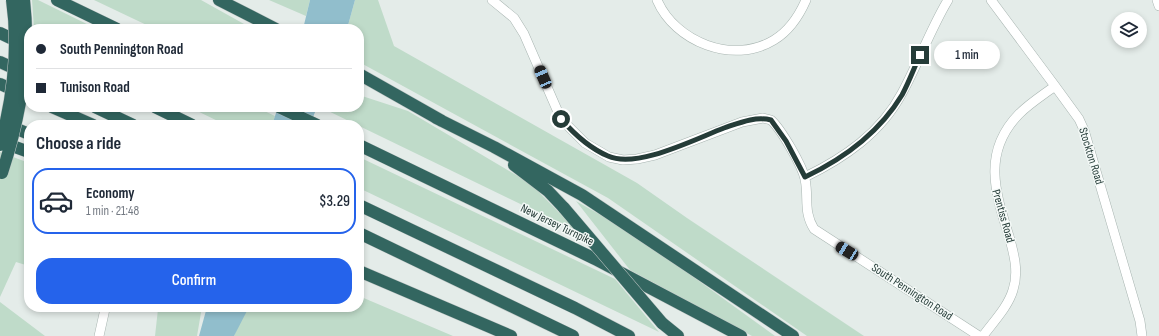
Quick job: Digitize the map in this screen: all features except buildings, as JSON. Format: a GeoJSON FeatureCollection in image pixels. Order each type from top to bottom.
{"type":"FeatureCollection","features":[{"type":"Feature","properties":{"kind":"highway"},"geometry":{"type":"LineString","coordinates":[[0,145],[10,100],[13,73],[14,29],[12,0]]}},
{"type":"Feature","properties":{"kind":"highway"},"geometry":{"type":"LineString","coordinates":[[24,0],[26,24]]}},
{"type":"Feature","properties":{"kind":"highway"},"geometry":{"type":"LineString","coordinates":[[57,0],[107,24]]}},
{"type":"Feature","properties":{"kind":"highway"},"geometry":{"type":"LineString","coordinates":[[219,0],[267,24]]}},
{"type":"Feature","properties":{"kind":"highway"},"geometry":{"type":"LineString","coordinates":[[0,33],[24,45]]}},
{"type":"Feature","properties":{"kind":"highway"},"geometry":{"type":"LineString","coordinates":[[1,177],[12,143],[22,89],[24,60]]}},
{"type":"Feature","properties":{"kind":"highway"},"geometry":{"type":"LineString","coordinates":[[0,62],[24,73]]}},
{"type":"Feature","properties":{"kind":"highway"},"geometry":{"type":"LineString","coordinates":[[364,77],[510,162],[548,191],[646,306],[662,323],[678,336]]}},
{"type":"Feature","properties":{"kind":"highway"},"geometry":{"type":"LineString","coordinates":[[0,84],[24,95]]}},
{"type":"Feature","properties":{"kind":"highway"},"geometry":{"type":"LineString","coordinates":[[63,112],[82,120]]}},
{"type":"Feature","properties":{"kind":"highway"},"geometry":{"type":"LineString","coordinates":[[106,112],[122,120]]}},
{"type":"Feature","properties":{"kind":"highway"},"geometry":{"type":"LineString","coordinates":[[165,112],[182,120]]}},
{"type":"Feature","properties":{"kind":"highway"},"geometry":{"type":"LineString","coordinates":[[290,112],[306,120]]}},
{"type":"Feature","properties":{"kind":"highway"},"geometry":{"type":"LineString","coordinates":[[436,118],[494,147],[582,195],[793,336]]}},
{"type":"Feature","properties":{"kind":"highway"},"geometry":{"type":"LineString","coordinates":[[0,122],[24,132]]}},
{"type":"Feature","properties":{"kind":"highway"},"geometry":{"type":"LineString","coordinates":[[0,141],[24,150]]}},
{"type":"Feature","properties":{"kind":"highway","name":"New Jersey Turnpike"},"geometry":{"type":"LineString","coordinates":[[364,147],[595,259],[741,336]]}},
{"type":"Feature","properties":{"kind":"highway"},"geometry":{"type":"LineString","coordinates":[[364,207],[575,308],[629,336]]}},
{"type":"Feature","properties":{"kind":"highway"},"geometry":{"type":"LineString","coordinates":[[364,235],[573,336]]}},
{"type":"Feature","properties":{"kind":"highway"},"geometry":{"type":"LineString","coordinates":[[364,239],[378,242]]}},
{"type":"Feature","properties":{"kind":"highway"},"geometry":{"type":"LineString","coordinates":[[364,274],[387,282],[511,336]]}},
{"type":"Feature","properties":{"kind":"street","name":"South Pennington Road"},"geometry":{"type":"LineString","coordinates":[[492,0],[514,18],[524,34],[561,119],[574,134],[596,150],[609,157],[623,160],[637,159],[655,155],[742,122],[763,118],[771,120],[776,124],[805,177],[808,220],[814,230],[980,336]]}},
{"type":"Feature","properties":{"kind":"street"},"geometry":{"type":"LineString","coordinates":[[657,0],[662,11],[671,23],[685,35],[718,48],[736,50],[762,46],[774,40],[788,28],[799,15],[806,0]]}},
{"type":"Feature","properties":{"kind":"street"},"geometry":{"type":"LineString","coordinates":[[805,177],[828,166],[851,151],[869,136],[887,117],[902,94],[938,17],[948,0]]}},
{"type":"Feature","properties":{"kind":"street","name":"Stockton Road"},"geometry":{"type":"LineString","coordinates":[[991,0],[1079,119],[1084,130],[1140,321],[1142,336]]}},
{"type":"Feature","properties":{"kind":"street"},"geometry":{"type":"LineString","coordinates":[[1157,0],[1159,6]]}},
{"type":"Feature","properties":{"kind":"street","name":"Prentiss Road"},"geometry":{"type":"LineString","coordinates":[[983,336],[1008,302],[1013,290],[1016,276],[1013,252],[994,184],[997,151],[1002,136],[1010,124],[1020,113],[1055,86]]}},
{"type":"Feature","properties":{"kind":"street"},"geometry":{"type":"LineString","coordinates":[[99,336],[104,312]]}},
{"type":"Feature","properties":{"kind":"green space"},"geometry":{"type":"Polygon","coordinates":[[[32,0],[38,0],[87,24],[34,24],[32,0]]]}},
{"type":"Feature","properties":{"kind":"green space"},"geometry":{"type":"Polygon","coordinates":[[[94,0],[201,0],[244,24],[144,24],[94,0]]]}},
{"type":"Feature","properties":{"kind":"green space"},"geometry":{"type":"Polygon","coordinates":[[[269,0],[310,0],[306,16],[269,0]]]}},
{"type":"Feature","properties":{"kind":"green space"},"geometry":{"type":"Polygon","coordinates":[[[355,0],[378,0],[394,46],[637,183],[864,336],[807,336],[608,198],[364,65],[364,24],[348,24],[355,0]]]}},
{"type":"Feature","properties":{"kind":"green space"},"geometry":{"type":"Polygon","coordinates":[[[364,97],[408,111],[531,184],[578,232],[364,128],[364,120],[347,120],[330,112],[364,112],[364,97]]]}},
{"type":"Feature","properties":{"kind":"green space"},"geometry":{"type":"Polygon","coordinates":[[[199,112],[267,112],[275,116],[274,120],[216,120],[199,112]]]}},
{"type":"Feature","properties":{"kind":"green space"},"geometry":{"type":"Polygon","coordinates":[[[0,152],[24,161],[24,264],[16,262],[0,297],[0,152]]]}},
{"type":"Feature","properties":{"kind":"green space"},"geometry":{"type":"Polygon","coordinates":[[[364,159],[615,279],[659,332],[364,190],[364,159]]]}},
{"type":"Feature","properties":{"kind":"green space"},"geometry":{"type":"Polygon","coordinates":[[[576,201],[634,234],[775,336],[752,336],[630,270],[576,201]]]}},
{"type":"Feature","properties":{"kind":"green space"},"geometry":{"type":"Polygon","coordinates":[[[364,298],[453,336],[234,336],[244,312],[364,312],[364,298]]]}},
{"type":"Feature","properties":{"kind":"green space"},"geometry":{"type":"Polygon","coordinates":[[[0,302],[45,336],[0,336],[0,302]]]}},
{"type":"Feature","properties":{"kind":"green space"},"geometry":{"type":"Polygon","coordinates":[[[158,312],[201,312],[197,336],[155,336],[158,312]]]}},
{"type":"Feature","properties":{"kind":"water"},"geometry":{"type":"Polygon","coordinates":[[[310,0],[355,0],[348,24],[304,24],[310,0]]]}},
{"type":"Feature","properties":{"kind":"water"},"geometry":{"type":"Polygon","coordinates":[[[276,112],[315,112],[312,120],[274,120],[276,112]]]}},
{"type":"Feature","properties":{"kind":"water"},"geometry":{"type":"Polygon","coordinates":[[[206,312],[246,312],[234,336],[199,336],[206,312]]]}},
{"type":"Feature","properties":{"kind":"route"},"geometry":{"type":"LineString","coordinates":[[561,119],[574,134],[585,143],[609,157],[623,160],[655,155],[742,122],[763,118],[771,120],[776,124],[805,177],[828,166],[851,151],[869,136],[887,117],[902,94],[920,55]]}}]}
